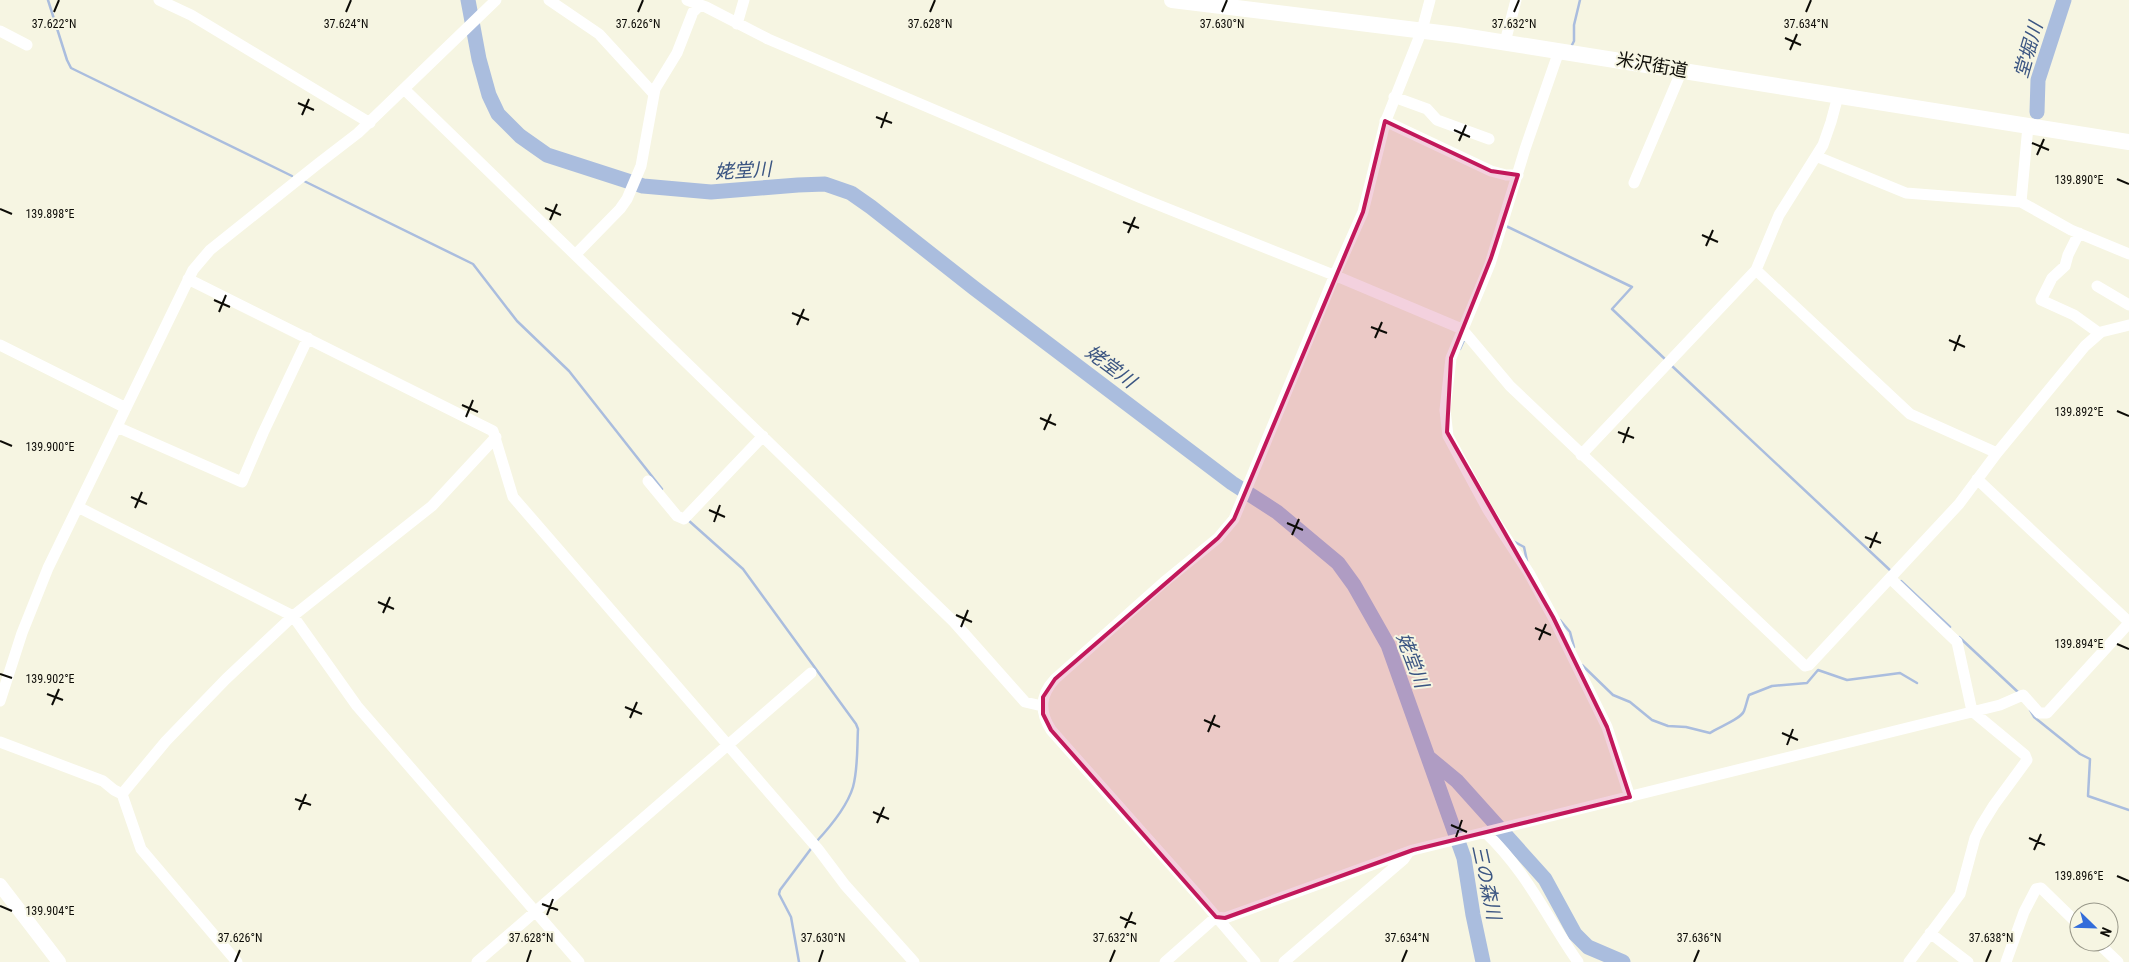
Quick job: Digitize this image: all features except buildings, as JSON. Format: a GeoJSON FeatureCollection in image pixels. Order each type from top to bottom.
{"type":"FeatureCollection","features":[{"type":"Feature","properties":{"kind":"highway","name":"米沢街道"},"geometry":{"type":"LineString","coordinates":[[1172,0],[1422,30],[1505,42],[2129,142]]}},
{"type":"Feature","properties":{"kind":"main road"},"geometry":{"type":"LineString","coordinates":[[0,885],[59,962]]}},
{"type":"Feature","properties":{"kind":"street"},"geometry":{"type":"LineString","coordinates":[[159,0],[191,15],[370,122]]}},
{"type":"Feature","properties":{"kind":"street"},"geometry":{"type":"LineString","coordinates":[[549,0],[599,34],[654,94]]}},
{"type":"Feature","properties":{"kind":"street"},"geometry":{"type":"LineString","coordinates":[[687,0],[768,39],[1132,194],[1462,329],[1510,386],[1805,666],[1809,665],[1891,579],[1959,504],[1997,453],[2074,358],[2099,333],[2129,325]]}},
{"type":"Feature","properties":{"kind":"street"},"geometry":{"type":"LineString","coordinates":[[736,24],[744,0]]}},
{"type":"Feature","properties":{"kind":"street"},"geometry":{"type":"LineString","coordinates":[[1254,962],[1051,730],[1046,722],[1042,706],[1043,696],[1055,679],[1164,582],[1218,538],[1230,524],[1239,509],[1334,277],[1363,212],[1385,121],[1422,30],[1430,0]]}},
{"type":"Feature","properties":{"kind":"street"},"geometry":{"type":"LineString","coordinates":[[1505,42],[1516,0]]}},
{"type":"Feature","properties":{"kind":"street"},"geometry":{"type":"LineString","coordinates":[[0,701],[22,634],[48,568],[188,279],[210,250],[370,122],[492,4]]}},
{"type":"Feature","properties":{"kind":"street"},"geometry":{"type":"LineString","coordinates":[[576,254],[620,209],[627,199],[639,171],[654,94],[678,53],[693,12],[700,5]]}},
{"type":"Feature","properties":{"kind":"street"},"geometry":{"type":"LineString","coordinates":[[0,31],[28,45]]}},
{"type":"Feature","properties":{"kind":"street"},"geometry":{"type":"LineString","coordinates":[[1559,51],[1490,264],[1462,329],[1449,366],[1445,410],[1448,436],[1488,510],[1530,573],[1607,727],[1630,797]]}},
{"type":"Feature","properties":{"kind":"street"},"geometry":{"type":"LineString","coordinates":[[1634,183],[1682,70]]}},
{"type":"Feature","properties":{"kind":"street"},"geometry":{"type":"LineString","coordinates":[[404,89],[954,622],[1024,702],[1029,705],[1042,706]]}},
{"type":"Feature","properties":{"kind":"street"},"geometry":{"type":"LineString","coordinates":[[1581,454],[1756,270],[1779,215],[1823,145],[1838,96]]}},
{"type":"Feature","properties":{"kind":"street"},"geometry":{"type":"LineString","coordinates":[[1394,97],[1427,109],[1437,120],[1489,139]]}},
{"type":"Feature","properties":{"kind":"street"},"geometry":{"type":"LineString","coordinates":[[1385,121],[1491,171],[1506,175],[1518,175]]}},
{"type":"Feature","properties":{"kind":"street"},"geometry":{"type":"LineString","coordinates":[[2021,202],[2028,126]]}},
{"type":"Feature","properties":{"kind":"street"},"geometry":{"type":"LineString","coordinates":[[1818,157],[1906,193],[2021,202],[2079,232],[2129,254]]}},
{"type":"Feature","properties":{"kind":"street"},"geometry":{"type":"LineString","coordinates":[[2079,232],[2065,266],[2052,278],[2041,300],[2074,315],[2099,333]]}},
{"type":"Feature","properties":{"kind":"street"},"geometry":{"type":"LineString","coordinates":[[1756,270],[1910,414],[1997,453]]}},
{"type":"Feature","properties":{"kind":"street"},"geometry":{"type":"LineString","coordinates":[[188,279],[493,431],[514,497],[818,849],[845,885],[914,962]]}},
{"type":"Feature","properties":{"kind":"street"},"geometry":{"type":"LineString","coordinates":[[2098,286],[2129,305]]}},
{"type":"Feature","properties":{"kind":"street"},"geometry":{"type":"LineString","coordinates":[[117,427],[242,482],[308,338]]}},
{"type":"Feature","properties":{"kind":"street"},"geometry":{"type":"LineString","coordinates":[[0,346],[126,408]]}},
{"type":"Feature","properties":{"kind":"street"},"geometry":{"type":"LineString","coordinates":[[648,481],[677,516],[684,519],[763,436]]}},
{"type":"Feature","properties":{"kind":"street"},"geometry":{"type":"LineString","coordinates":[[122,794],[166,741],[212,693],[293,616],[432,506],[496,437]]}},
{"type":"Feature","properties":{"kind":"street"},"geometry":{"type":"LineString","coordinates":[[1165,962],[1216,917],[1225,918],[1409,852],[2007,703],[2023,696],[2039,713],[2047,713],[2129,622],[1977,479]]}},
{"type":"Feature","properties":{"kind":"street"},"geometry":{"type":"LineString","coordinates":[[78,507],[293,616],[357,706],[579,962]]}},
{"type":"Feature","properties":{"kind":"street"},"geometry":{"type":"LineString","coordinates":[[1891,579],[1957,642],[1972,711],[2025,755],[2027,760],[1981,826],[1960,894],[1909,962]]}},
{"type":"Feature","properties":{"kind":"street"},"geometry":{"type":"LineString","coordinates":[[477,962],[727,744],[811,674]]}},
{"type":"Feature","properties":{"kind":"street"},"geometry":{"type":"LineString","coordinates":[[0,742],[103,781],[122,794],[140,849],[237,962]]}},
{"type":"Feature","properties":{"kind":"street"},"geometry":{"type":"LineString","coordinates":[[1483,833],[1500,846],[1525,876],[1578,962]]}},
{"type":"Feature","properties":{"kind":"street"},"geometry":{"type":"LineString","coordinates":[[1284,962],[1404,859],[1409,852]]}},
{"type":"Feature","properties":{"kind":"street"},"geometry":{"type":"LineString","coordinates":[[2006,962],[2024,912],[2036,889],[2041,888],[2069,915]]}},
{"type":"Feature","properties":{"kind":"street"},"geometry":{"type":"LineString","coordinates":[[1930,933],[1968,962]]}},
{"type":"Feature","properties":{"kind":"street"},"geometry":{"type":"LineString","coordinates":[[2108,952],[2118,962]]}},
{"type":"Feature","properties":{"kind":"highlighted area"},"geometry":{"type":"Polygon","coordinates":[[[1385,121],[1491,171],[1518,175],[1491,258],[1451,358],[1447,432],[1553,617],[1607,727],[1630,797],[1413,850],[1225,918],[1216,917],[1051,730],[1043,714],[1043,697],[1055,679],[1218,538],[1234,519],[1363,212],[1385,121]]]}},
{"type":"Feature","properties":{"kind":"waterway"},"geometry":{"type":"LineString","coordinates":[[48,0],[71,68],[292,176]]}},
{"type":"Feature","properties":{"kind":"waterway","name":"姥堂川"},"geometry":{"type":"LineString","coordinates":[[468,0],[479,59],[489,95],[498,114],[520,136],[547,155],[643,186],[711,192],[825,184],[851,193],[1232,483],[1277,512],[1338,563],[1354,585],[1388,645],[1464,858],[1483,962]]}},
{"type":"Feature","properties":{"kind":"waterway"},"geometry":{"type":"LineString","coordinates":[[1571,47],[1574,41],[1574,25],[1580,0]]}},
{"type":"Feature","properties":{"kind":"waterway","name":"堂堀川"},"geometry":{"type":"LineString","coordinates":[[2037,112],[2038,80],[2064,0]]}},
{"type":"Feature","properties":{"kind":"waterway"},"geometry":{"type":"LineString","coordinates":[[304,181],[473,264],[517,321],[569,371],[662,489]]}},
{"type":"Feature","properties":{"kind":"waterway"},"geometry":{"type":"LineString","coordinates":[[1506,226],[1632,287],[1612,309],[1666,360]]}},
{"type":"Feature","properties":{"kind":"waterway"},"geometry":{"type":"LineString","coordinates":[[1460,349],[1465,338]]}},
{"type":"Feature","properties":{"kind":"waterway"},"geometry":{"type":"LineString","coordinates":[[1672,366],[1892,572]]}},
{"type":"Feature","properties":{"kind":"waterway"},"geometry":{"type":"LineString","coordinates":[[688,520],[743,569],[858,729],[856,773],[853,787],[847,802],[838,816],[816,842]]}},
{"type":"Feature","properties":{"kind":"waterway"},"geometry":{"type":"LineString","coordinates":[[1513,541],[1524,547],[1527,561]]}},
{"type":"Feature","properties":{"kind":"waterway"},"geometry":{"type":"LineString","coordinates":[[1901,581],[1950,627]]}},
{"type":"Feature","properties":{"kind":"waterway"},"geometry":{"type":"LineString","coordinates":[[1560,620],[1570,632],[1574,647]]}},
{"type":"Feature","properties":{"kind":"waterway"},"geometry":{"type":"LineString","coordinates":[[1959,637],[2019,693]]}},
{"type":"Feature","properties":{"kind":"waterway"},"geometry":{"type":"LineString","coordinates":[[1582,665],[1613,695],[1630,702],[1652,720],[1668,726],[1686,727],[1710,733],[1742,714],[1749,695],[1772,686],[1807,683],[1818,670],[1847,680],[1900,673],[1917,683]]}},
{"type":"Feature","properties":{"kind":"waterway"},"geometry":{"type":"LineString","coordinates":[[2030,710],[2034,717],[2080,754],[2090,759],[2088,796],[2129,810]]}},
{"type":"Feature","properties":{"kind":"waterway","name":"姥堂川"},"geometry":{"type":"LineString","coordinates":[[1428,757],[1457,781],[1545,879],[1575,934],[1588,947],[1623,962]]}},
{"type":"Feature","properties":{"kind":"waterway"},"geometry":{"type":"LineString","coordinates":[[799,962],[791,917],[779,894],[813,846]]}},
{"type":"Feature","properties":{"kind":"water label","name":"三の森川"},"geometry":{"type":"Point","coordinates":[1487,882]}}]}
